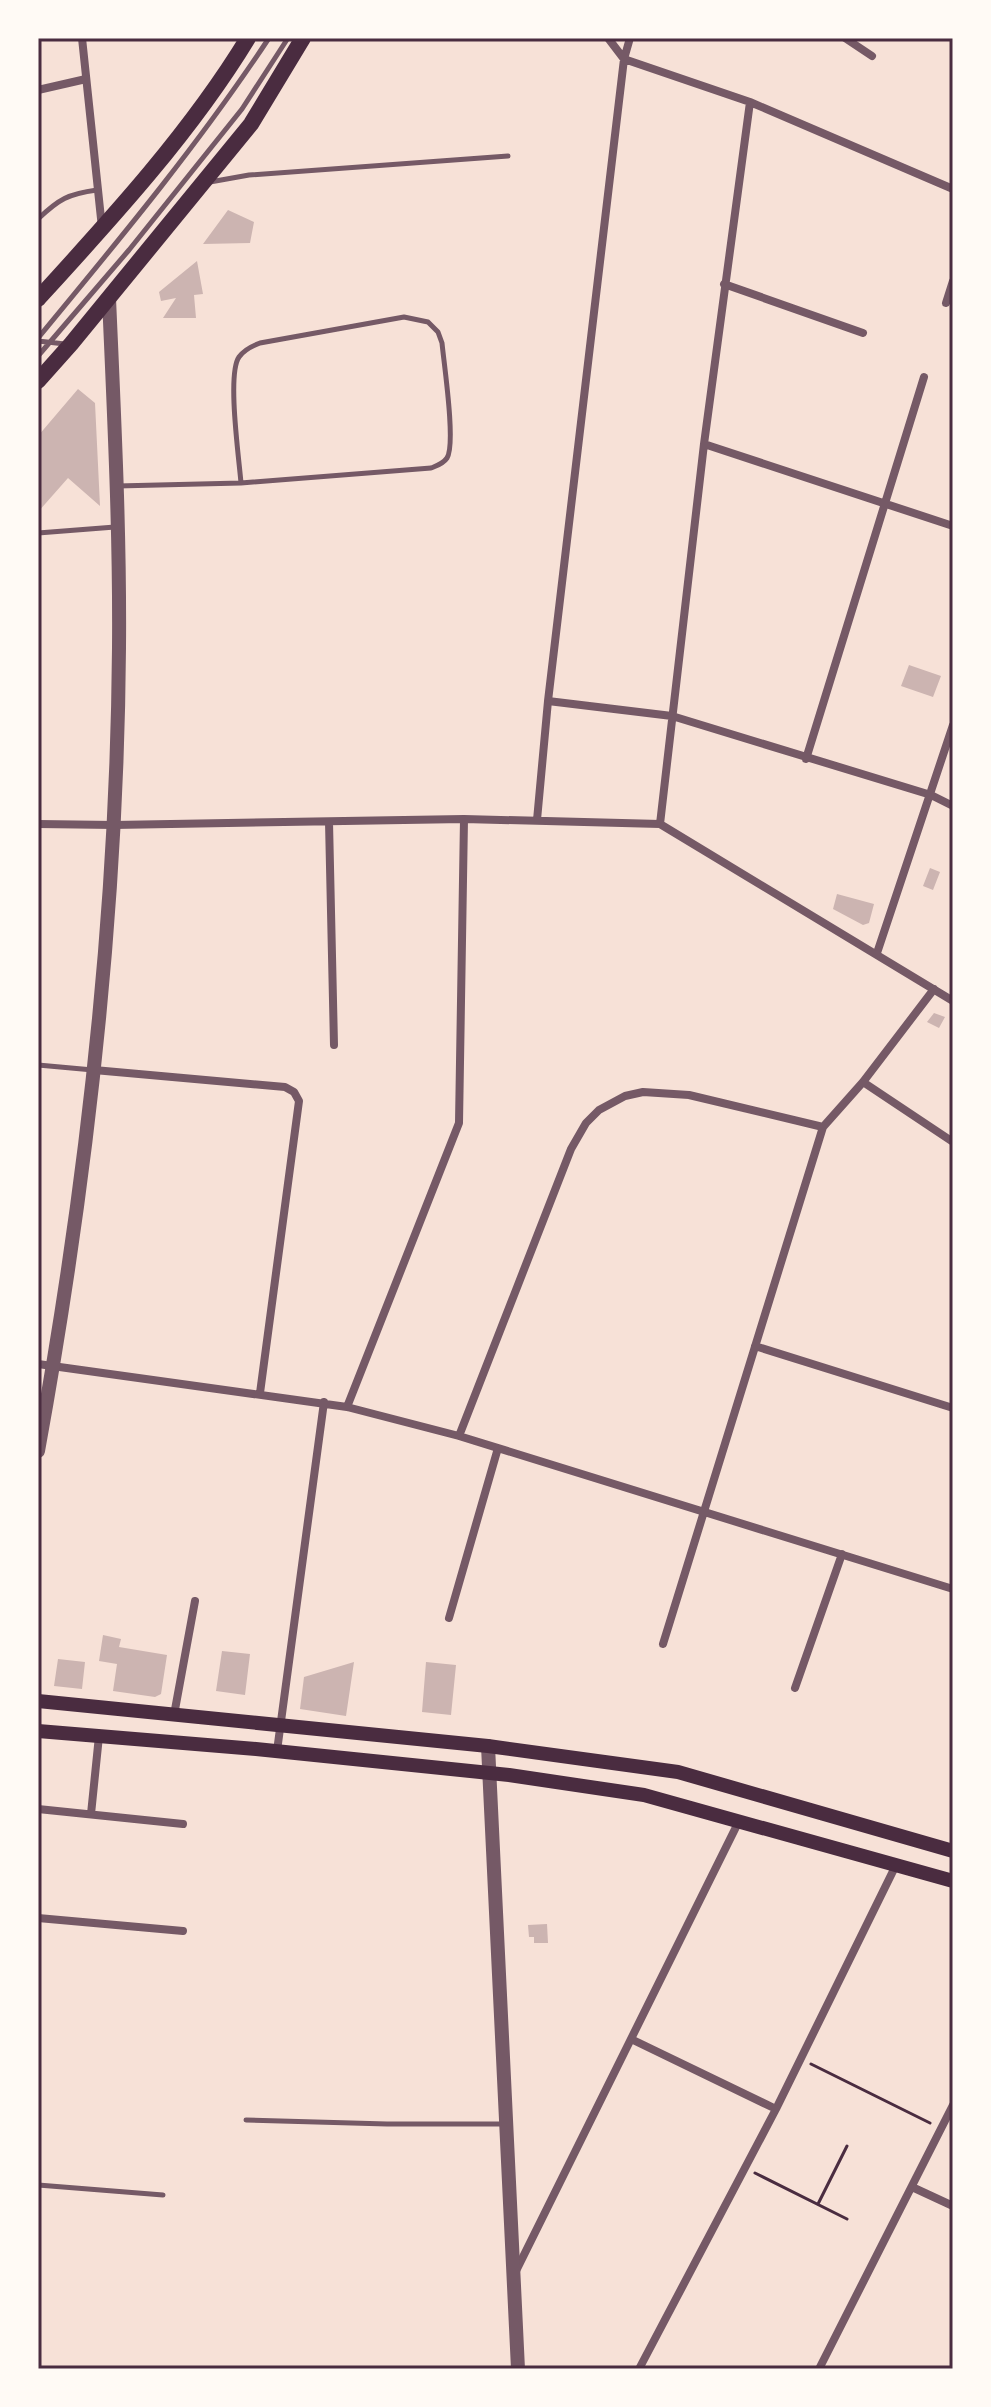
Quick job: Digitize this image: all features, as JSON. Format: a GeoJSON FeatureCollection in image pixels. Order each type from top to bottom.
{"type":"FeatureCollection","features":[{"type":"Feature","properties":{"kind":"main road"},"geometry":{"type":"LineString","coordinates":[[38,299],[102,229],[222,81],[248,38]]}},
{"type":"Feature","properties":{"kind":"main road"},"geometry":{"type":"LineString","coordinates":[[38,381],[251,124],[303,38]]}},
{"type":"Feature","properties":{"kind":"main road"},"geometry":{"type":"LineString","coordinates":[[38,1701],[593,1758],[678,1772],[953,1851]]}},
{"type":"Feature","properties":{"kind":"main road"},"geometry":{"type":"LineString","coordinates":[[38,1731],[490,1773],[644,1795],[953,1881]]}},
{"type":"Feature","properties":{"kind":"main road"},"geometry":{"type":"LineString","coordinates":[[589,1787],[593,1758]]}},
{"type":"Feature","properties":{"kind":"main road"},"geometry":{"type":"LineString","coordinates":[[852,1851],[861,1823]]}},
{"type":"Feature","properties":{"kind":"street"},"geometry":{"type":"LineString","coordinates":[[82,38],[102,229]]}},
{"type":"Feature","properties":{"kind":"street"},"geometry":{"type":"LineString","coordinates":[[608,38],[624,59],[750,102],[953,189]]}},
{"type":"Feature","properties":{"kind":"street"},"geometry":{"type":"LineString","coordinates":[[537,820],[548,701],[624,59],[630,38]]}},
{"type":"Feature","properties":{"kind":"street"},"geometry":{"type":"LineString","coordinates":[[845,38],[872,56]]}},
{"type":"Feature","properties":{"kind":"street"},"geometry":{"type":"LineString","coordinates":[[38,90],[86,79]]}},
{"type":"Feature","properties":{"kind":"street"},"geometry":{"type":"LineString","coordinates":[[660,824],[704,444],[750,102]]}},
{"type":"Feature","properties":{"kind":"street"},"geometry":{"type":"LineString","coordinates":[[946,303],[953,281]]}},
{"type":"Feature","properties":{"kind":"street"},"geometry":{"type":"LineString","coordinates":[[724,284],[863,333]]}},
{"type":"Feature","properties":{"kind":"street"},"geometry":{"type":"LineString","coordinates":[[38,1451],[54,1366],[94,1070],[114,825],[119,558],[109,298]]}},
{"type":"Feature","properties":{"kind":"street"},"geometry":{"type":"LineString","coordinates":[[806,759],[924,377]]}},
{"type":"Feature","properties":{"kind":"street"},"geometry":{"type":"LineString","coordinates":[[704,444],[953,526]]}},
{"type":"Feature","properties":{"kind":"street"},"geometry":{"type":"LineString","coordinates":[[548,701],[672,716],[931,795],[953,806]]}},
{"type":"Feature","properties":{"kind":"street"},"geometry":{"type":"LineString","coordinates":[[877,953],[953,725]]}},
{"type":"Feature","properties":{"kind":"street"},"geometry":{"type":"LineString","coordinates":[[38,824],[464,819],[660,824],[953,1001]]}},
{"type":"Feature","properties":{"kind":"street"},"geometry":{"type":"LineString","coordinates":[[347,1407],[459,1123],[464,819]]}},
{"type":"Feature","properties":{"kind":"street"},"geometry":{"type":"LineString","coordinates":[[329,822],[334,1045]]}},
{"type":"Feature","properties":{"kind":"street"},"geometry":{"type":"LineString","coordinates":[[663,1644],[823,1127],[863,1082],[934,989]]}},
{"type":"Feature","properties":{"kind":"street"},"geometry":{"type":"LineString","coordinates":[[94,1070],[285,1087],[294,1092],[299,1101],[260,1393]]}},
{"type":"Feature","properties":{"kind":"street"},"geometry":{"type":"LineString","coordinates":[[863,1082],[953,1142]]}},
{"type":"Feature","properties":{"kind":"street"},"geometry":{"type":"LineString","coordinates":[[459,1436],[571,1149],[586,1123],[599,1110],[625,1096],[660,1092],[689,1095],[823,1127]]}},
{"type":"Feature","properties":{"kind":"street"},"geometry":{"type":"LineString","coordinates":[[755,1346],[953,1408]]}},
{"type":"Feature","properties":{"kind":"street"},"geometry":{"type":"LineString","coordinates":[[38,1364],[347,1407],[459,1436],[953,1589]]}},
{"type":"Feature","properties":{"kind":"street"},"geometry":{"type":"LineString","coordinates":[[277,1751],[324,1402]]}},
{"type":"Feature","properties":{"kind":"street"},"geometry":{"type":"LineString","coordinates":[[449,1618],[498,1448]]}},
{"type":"Feature","properties":{"kind":"street"},"geometry":{"type":"LineString","coordinates":[[795,1688],[842,1554]]}},
{"type":"Feature","properties":{"kind":"street"},"geometry":{"type":"LineString","coordinates":[[174,1715],[195,1601]]}},
{"type":"Feature","properties":{"kind":"street"},"geometry":{"type":"LineString","coordinates":[[91,1814],[99,1736]]}},
{"type":"Feature","properties":{"kind":"street"},"geometry":{"type":"LineString","coordinates":[[488,1746],[518,2369]]}},
{"type":"Feature","properties":{"kind":"street"},"geometry":{"type":"LineString","coordinates":[[38,1809],[183,1824]]}},
{"type":"Feature","properties":{"kind":"street"},"geometry":{"type":"LineString","coordinates":[[515,2272],[739,1821]]}},
{"type":"Feature","properties":{"kind":"street"},"geometry":{"type":"LineString","coordinates":[[639,2369],[776,2109],[896,1865]]}},
{"type":"Feature","properties":{"kind":"street"},"geometry":{"type":"LineString","coordinates":[[38,1918],[183,1931]]}},
{"type":"Feature","properties":{"kind":"street"},"geometry":{"type":"LineString","coordinates":[[631,2039],[776,2109]]}},
{"type":"Feature","properties":{"kind":"street"},"geometry":{"type":"LineString","coordinates":[[819,2369],[953,2105]]}},
{"type":"Feature","properties":{"kind":"street"},"geometry":{"type":"LineString","coordinates":[[912,2187],[953,2206]]}},
{"type":"Feature","properties":{"kind":"lane"},"geometry":{"type":"LineString","coordinates":[[71,344],[49,344],[38,339],[163,188],[269,38]]}},
{"type":"Feature","properties":{"kind":"lane"},"geometry":{"type":"LineString","coordinates":[[38,356],[129,250],[242,109],[288,38]]}},
{"type":"Feature","properties":{"kind":"lane"},"geometry":{"type":"LineString","coordinates":[[203,183],[249,175],[508,156]]}},
{"type":"Feature","properties":{"kind":"lane"},"geometry":{"type":"LineString","coordinates":[[38,219],[59,200],[71,194],[98,190]]}},
{"type":"Feature","properties":{"kind":"lane"},"geometry":{"type":"LineString","coordinates":[[117,486],[241,483],[439,465],[447,458],[451,439],[442,343],[438,332],[428,322],[404,317],[260,343],[248,348],[239,356],[233,379],[241,483]]}},
{"type":"Feature","properties":{"kind":"lane"},"geometry":{"type":"LineString","coordinates":[[38,533],[116,527]]}},
{"type":"Feature","properties":{"kind":"lane"},"geometry":{"type":"LineString","coordinates":[[38,1065],[94,1070]]}},
{"type":"Feature","properties":{"kind":"lane"},"geometry":{"type":"LineString","coordinates":[[246,2120],[508,2124]]}},
{"type":"Feature","properties":{"kind":"lane"},"geometry":{"type":"LineString","coordinates":[[38,2185],[163,2195]]}},
{"type":"Feature","properties":{"kind":"path"},"geometry":{"type":"LineString","coordinates":[[801,2058],[941,2128]]}},
{"type":"Feature","properties":{"kind":"path"},"geometry":{"type":"LineString","coordinates":[[818,2204],[847,2146]]}},
{"type":"Feature","properties":{"kind":"path"},"geometry":{"type":"LineString","coordinates":[[745,2167],[847,2219]]}},
{"type":"Feature","properties":{"kind":"building"},"geometry":{"type":"Polygon","coordinates":[[[228,210],[254,222],[250,243],[203,244],[228,210]]]}},
{"type":"Feature","properties":{"kind":"building"},"geometry":{"type":"Polygon","coordinates":[[[197,261],[203,294],[194,295],[196,318],[163,318],[176,298],[161,301],[159,292],[197,261]]]}},
{"type":"Feature","properties":{"kind":"building"},"geometry":{"type":"Polygon","coordinates":[[[78,389],[95,403],[100,506],[68,478],[38,512],[38,436],[78,389]]]}},
{"type":"Feature","properties":{"kind":"building"},"geometry":{"type":"Polygon","coordinates":[[[909,665],[941,676],[933,697],[901,686],[909,665]]]}},
{"type":"Feature","properties":{"kind":"building"},"geometry":{"type":"Polygon","coordinates":[[[930,868],[940,872],[933,890],[923,886],[930,868]]]}},
{"type":"Feature","properties":{"kind":"building"},"geometry":{"type":"Polygon","coordinates":[[[837,894],[874,904],[869,923],[863,925],[833,909],[837,894]]]}},
{"type":"Feature","properties":{"kind":"building"},"geometry":{"type":"Polygon","coordinates":[[[934,1013],[945,1017],[939,1028],[927,1022],[934,1013]]]}},
{"type":"Feature","properties":{"kind":"building"},"geometry":{"type":"Polygon","coordinates":[[[103,1635],[121,1639],[119,1647],[167,1655],[161,1694],[155,1697],[113,1691],[117,1664],[99,1661],[103,1635]]]}},
{"type":"Feature","properties":{"kind":"building"},"geometry":{"type":"Polygon","coordinates":[[[222,1651],[250,1654],[245,1695],[216,1691],[222,1651]]]}},
{"type":"Feature","properties":{"kind":"building"},"geometry":{"type":"Polygon","coordinates":[[[58,1659],[85,1662],[82,1689],[54,1686],[58,1659]]]}},
{"type":"Feature","properties":{"kind":"building"},"geometry":{"type":"Polygon","coordinates":[[[354,1662],[346,1716],[300,1709],[304,1677],[354,1662]]]}},
{"type":"Feature","properties":{"kind":"building"},"geometry":{"type":"Polygon","coordinates":[[[426,1662],[456,1665],[451,1715],[422,1712],[426,1662]]]}},
{"type":"Feature","properties":{"kind":"building"},"geometry":{"type":"Polygon","coordinates":[[[547,1924],[548,1943],[534,1943],[534,1937],[529,1937],[528,1925],[547,1924]]]}}]}
